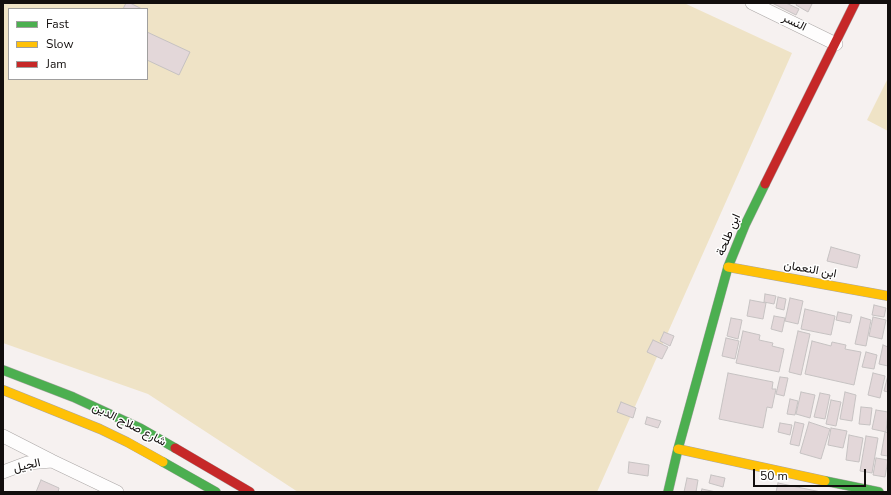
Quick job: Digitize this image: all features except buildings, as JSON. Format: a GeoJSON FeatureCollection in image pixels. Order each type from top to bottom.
{"type":"FeatureCollection","features":[{"type":"Feature","properties":{"kind":"street","name":"النسر"},"geometry":{"type":"LineString","coordinates":[[752,3],[836,44]]}},
{"type":"Feature","properties":{"kind":"street","name":"ابن طلحة"},"geometry":{"type":"LineString","coordinates":[[668,492],[678,449],[728,267],[745,225],[855,3]]}},
{"type":"Feature","properties":{"kind":"street","name":"ابن النعمان"},"geometry":{"type":"LineString","coordinates":[[728,267],[888,296]]}},
{"type":"Feature","properties":{"kind":"street"},"geometry":{"type":"LineString","coordinates":[[3,370],[8,378],[8,382],[3,391]]}},
{"type":"Feature","properties":{"kind":"street","name":"شارع صلاح الدين"},"geometry":{"type":"LineString","coordinates":[[3,370],[73,397],[140,428],[201,462],[250,492]]}},
{"type":"Feature","properties":{"kind":"street","name":"شارع صلاح الدين"},"geometry":{"type":"LineString","coordinates":[[3,391],[100,429],[127,442],[216,492]]}},
{"type":"Feature","properties":{"kind":"street"},"geometry":{"type":"LineString","coordinates":[[3,436],[118,492]]}},
{"type":"Feature","properties":{"kind":"street"},"geometry":{"type":"LineString","coordinates":[[678,449],[879,492]]}},
{"type":"Feature","properties":{"kind":"street","name":"الجيل"},"geometry":{"type":"LineString","coordinates":[[3,472],[16,466],[28,463],[52,461]]}},
{"type":"Feature","properties":{"kind":"shaded area"},"geometry":{"type":"Polygon","coordinates":[[[3,3],[684,3],[792,53],[597,492],[298,492],[148,394],[3,343],[3,3]]]}},
{"type":"Feature","properties":{"kind":"shaded area"},"geometry":{"type":"Polygon","coordinates":[[[888,78],[888,131],[867,120],[888,78]]]}},
{"type":"Feature","properties":{"kind":"traffic: fast"},"geometry":{"type":"LineString","coordinates":[[668,492],[678,449],[728,267],[745,225],[765,184]]}},
{"type":"Feature","properties":{"kind":"traffic: fast"},"geometry":{"type":"LineString","coordinates":[[3,370],[73,397],[140,428],[175,448]]}},
{"type":"Feature","properties":{"kind":"traffic: fast"},"geometry":{"type":"LineString","coordinates":[[163,462],[216,492]]}},
{"type":"Feature","properties":{"kind":"traffic: fast"},"geometry":{"type":"LineString","coordinates":[[825,481],[879,492]]}},
{"type":"Feature","properties":{"kind":"traffic: slow"},"geometry":{"type":"LineString","coordinates":[[728,267],[888,296]]}},
{"type":"Feature","properties":{"kind":"traffic: slow"},"geometry":{"type":"LineString","coordinates":[[3,390],[100,429],[163,462]]}},
{"type":"Feature","properties":{"kind":"traffic: slow"},"geometry":{"type":"LineString","coordinates":[[678,449],[825,481]]}},
{"type":"Feature","properties":{"kind":"traffic: jam"},"geometry":{"type":"LineString","coordinates":[[765,184],[855,3]]}},
{"type":"Feature","properties":{"kind":"traffic: jam"},"geometry":{"type":"LineString","coordinates":[[175,448],[250,492]]}}]}
